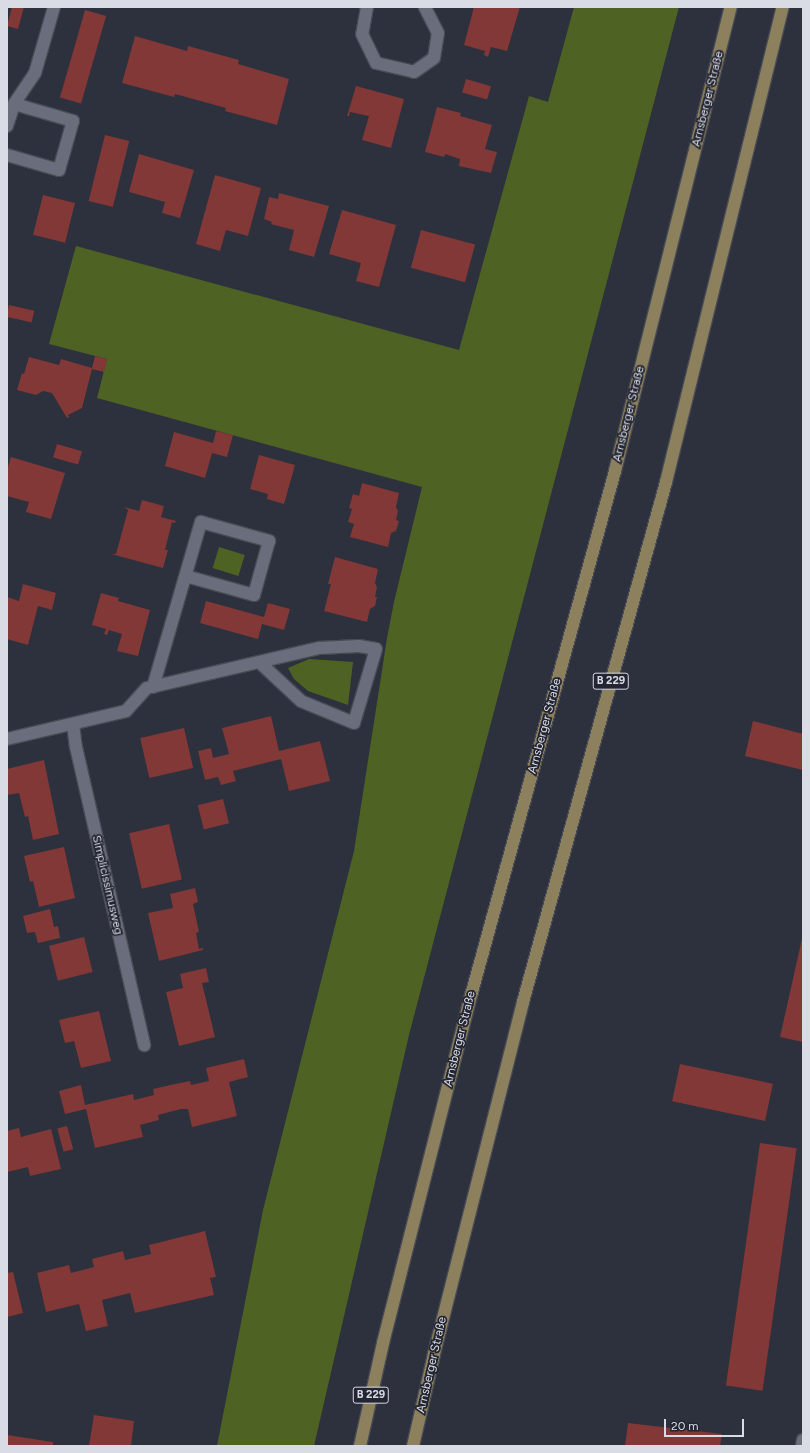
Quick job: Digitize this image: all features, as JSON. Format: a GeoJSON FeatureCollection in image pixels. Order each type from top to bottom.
{"type":"FeatureCollection","features":[{"type":"Feature","properties":{"kind":"main road","name":"Arnsberger Straße"},"geometry":{"type":"LineString","coordinates":[[360,1446],[383,1343],[472,992],[615,471],[731,7]]}},
{"type":"Feature","properties":{"kind":"main road","name":"Arnsberger Straße"},"geometry":{"type":"LineString","coordinates":[[413,1446],[434,1354],[523,1002],[666,482],[783,7]]}},
{"type":"Feature","properties":{"kind":"street"},"geometry":{"type":"LineString","coordinates":[[7,126],[14,104],[35,73],[54,7]]}},
{"type":"Feature","properties":{"kind":"street"},"geometry":{"type":"LineString","coordinates":[[367,7],[362,34],[376,64],[414,72],[434,58],[438,33],[425,7]]}},
{"type":"Feature","properties":{"kind":"street"},"geometry":{"type":"LineString","coordinates":[[7,155],[59,170],[73,121],[14,104]]}},
{"type":"Feature","properties":{"kind":"street"},"geometry":{"type":"LineString","coordinates":[[153,687],[201,522],[270,541],[254,595],[186,576]]}},
{"type":"Feature","properties":{"kind":"street"},"geometry":{"type":"LineString","coordinates":[[7,739],[126,711],[147,688],[319,648],[359,646],[376,649],[354,723],[301,701],[259,662]]}},
{"type":"Feature","properties":{"kind":"street","name":"Simplicissimusweg"},"geometry":{"type":"LineString","coordinates":[[73,724],[76,747],[144,1045]]}},
{"type":"Feature","properties":{"kind":"street"},"geometry":{"type":"LineString","coordinates":[[802,1446],[803,1440]]}},
{"type":"Feature","properties":{"kind":"green space"},"geometry":{"type":"Polygon","coordinates":[[[574,7],[679,7],[409,1035],[314,1446],[217,1446],[263,1210],[354,851],[387,638],[394,602],[422,487],[97,398],[107,359],[49,344],[76,246],[459,350],[529,96],[548,102],[574,7]]]}},
{"type":"Feature","properties":{"kind":"green space"},"geometry":{"type":"Polygon","coordinates":[[[219,547],[245,555],[238,576],[213,568],[219,547]]]}},
{"type":"Feature","properties":{"kind":"green space"},"geometry":{"type":"Polygon","coordinates":[[[309,659],[353,662],[348,705],[308,691],[294,679],[288,668],[309,659]]]}},
{"type":"Feature","properties":{"kind":"building"},"geometry":{"type":"Polygon","coordinates":[[[12,7],[24,7],[18,29],[7,26],[12,7]]]}},
{"type":"Feature","properties":{"kind":"building"},"geometry":{"type":"Polygon","coordinates":[[[474,7],[520,7],[507,51],[491,47],[488,57],[484,55],[485,51],[464,45],[474,7]]]}},
{"type":"Feature","properties":{"kind":"building"},"geometry":{"type":"Polygon","coordinates":[[[85,10],[106,16],[81,104],[60,97],[85,10]]]}},
{"type":"Feature","properties":{"kind":"building"},"geometry":{"type":"Polygon","coordinates":[[[135,36],[187,51],[188,46],[239,60],[238,64],[289,79],[277,125],[225,111],[226,108],[175,94],[174,97],[122,83],[135,36]]]}},
{"type":"Feature","properties":{"kind":"building"},"geometry":{"type":"Polygon","coordinates":[[[466,79],[491,86],[487,100],[462,92],[466,79]]]}},
{"type":"Feature","properties":{"kind":"building"},"geometry":{"type":"Polygon","coordinates":[[[356,86],[404,99],[391,148],[362,140],[369,116],[350,112],[349,116],[347,116],[356,86]]]}},
{"type":"Feature","properties":{"kind":"building"},"geometry":{"type":"Polygon","coordinates":[[[437,107],[461,113],[460,116],[492,125],[485,149],[497,152],[491,173],[459,166],[460,159],[445,154],[444,157],[425,152],[437,107]]]}},
{"type":"Feature","properties":{"kind":"building"},"geometry":{"type":"Polygon","coordinates":[[[105,135],[129,141],[113,207],[89,201],[105,135]]]}},
{"type":"Feature","properties":{"kind":"building"},"geometry":{"type":"Polygon","coordinates":[[[139,154],[194,170],[180,218],[162,213],[165,202],[129,192],[139,154]]]}},
{"type":"Feature","properties":{"kind":"building"},"geometry":{"type":"Polygon","coordinates":[[[215,175],[261,188],[248,236],[226,230],[220,251],[196,244],[215,175]]]}},
{"type":"Feature","properties":{"kind":"building"},"geometry":{"type":"Polygon","coordinates":[[[279,193],[329,206],[314,257],[289,250],[294,230],[271,224],[272,222],[264,219],[269,197],[278,199],[279,193]]]}},
{"type":"Feature","properties":{"kind":"building"},"geometry":{"type":"Polygon","coordinates":[[[43,195],[75,203],[65,243],[33,235],[43,195]]]}},
{"type":"Feature","properties":{"kind":"building"},"geometry":{"type":"Polygon","coordinates":[[[342,210],[396,225],[379,287],[356,281],[361,263],[329,254],[342,210]]]}},
{"type":"Feature","properties":{"kind":"building"},"geometry":{"type":"Polygon","coordinates":[[[421,230],[475,244],[465,282],[411,268],[421,230]]]}},
{"type":"Feature","properties":{"kind":"building"},"geometry":{"type":"Polygon","coordinates":[[[9,305],[34,311],[32,323],[7,317],[9,305]]]}},
{"type":"Feature","properties":{"kind":"building"},"geometry":{"type":"Polygon","coordinates":[[[95,356],[107,359],[104,372],[92,369],[82,408],[68,415],[69,417],[67,418],[52,393],[43,391],[36,395],[17,390],[29,357],[59,365],[61,359],[92,368],[95,356]]]}},
{"type":"Feature","properties":{"kind":"building"},"geometry":{"type":"Polygon","coordinates":[[[216,431],[233,435],[227,457],[212,453],[205,478],[165,466],[174,432],[213,443],[216,431]]]}},
{"type":"Feature","properties":{"kind":"building"},"geometry":{"type":"Polygon","coordinates":[[[57,444],[82,451],[78,465],[53,457],[57,444]]]}},
{"type":"Feature","properties":{"kind":"building"},"geometry":{"type":"Polygon","coordinates":[[[259,455],[295,465],[284,504],[267,499],[268,494],[250,489],[259,455]]]}},
{"type":"Feature","properties":{"kind":"building"},"geometry":{"type":"Polygon","coordinates":[[[11,457],[65,473],[51,519],[26,512],[29,502],[7,496],[7,470],[11,457]]]}},
{"type":"Feature","properties":{"kind":"building"},"geometry":{"type":"Polygon","coordinates":[[[362,483],[399,493],[396,507],[398,511],[396,520],[399,521],[396,531],[391,533],[388,547],[350,537],[354,524],[348,522],[352,509],[349,508],[353,494],[359,496],[362,483]]]}},
{"type":"Feature","properties":{"kind":"building"},"geometry":{"type":"Polygon","coordinates":[[[142,500],[164,506],[161,517],[176,521],[175,523],[172,522],[165,550],[168,550],[163,568],[111,554],[116,554],[128,510],[124,507],[139,511],[142,500]]]}},
{"type":"Feature","properties":{"kind":"building"},"geometry":{"type":"Polygon","coordinates":[[[335,557],[378,569],[375,583],[377,587],[375,597],[377,597],[375,606],[370,609],[367,622],[324,611],[331,584],[328,584],[335,557]]]}},
{"type":"Feature","properties":{"kind":"building"},"geometry":{"type":"Polygon","coordinates":[[[23,584],[56,593],[52,610],[38,606],[28,645],[7,639],[7,597],[19,601],[23,584]]]}},
{"type":"Feature","properties":{"kind":"building"},"geometry":{"type":"Polygon","coordinates":[[[101,593],[119,598],[118,601],[150,610],[138,656],[117,651],[122,634],[109,630],[107,635],[104,634],[106,629],[92,625],[101,593]]]}},
{"type":"Feature","properties":{"kind":"building"},"geometry":{"type":"Polygon","coordinates":[[[206,601],[264,617],[268,603],[290,609],[284,630],[262,624],[258,639],[200,623],[206,601]]]}},
{"type":"Feature","properties":{"kind":"building"},"geometry":{"type":"Polygon","coordinates":[[[271,716],[279,751],[320,741],[330,781],[289,791],[281,759],[233,771],[236,781],[221,785],[218,777],[205,780],[198,751],[211,748],[213,758],[229,754],[222,728],[271,716]]]}},
{"type":"Feature","properties":{"kind":"building"},"geometry":{"type":"Polygon","coordinates":[[[753,721],[803,734],[803,770],[745,756],[753,721]]]}},
{"type":"Feature","properties":{"kind":"building"},"geometry":{"type":"Polygon","coordinates":[[[184,728],[193,768],[149,778],[140,738],[184,728]]]}},
{"type":"Feature","properties":{"kind":"building"},"geometry":{"type":"Polygon","coordinates":[[[44,760],[59,834],[33,840],[28,816],[25,817],[19,793],[7,795],[7,769],[44,760]]]}},
{"type":"Feature","properties":{"kind":"building"},"geometry":{"type":"Polygon","coordinates":[[[223,799],[229,823],[204,830],[198,805],[223,799]]]}},
{"type":"Feature","properties":{"kind":"building"},"geometry":{"type":"Polygon","coordinates":[[[169,824],[182,880],[142,889],[129,833],[169,824]]]}},
{"type":"Feature","properties":{"kind":"building"},"geometry":{"type":"Polygon","coordinates":[[[64,847],[75,898],[39,907],[33,881],[30,882],[24,856],[64,847]]]}},
{"type":"Feature","properties":{"kind":"building"},"geometry":{"type":"Polygon","coordinates":[[[195,888],[198,902],[193,904],[199,932],[196,933],[199,949],[203,948],[203,950],[159,961],[148,913],[173,908],[170,894],[195,888]]]}},
{"type":"Feature","properties":{"kind":"building"},"geometry":{"type":"Polygon","coordinates":[[[50,909],[54,927],[58,926],[60,938],[38,943],[35,932],[27,933],[23,916],[50,909]]]}},
{"type":"Feature","properties":{"kind":"building"},"geometry":{"type":"Polygon","coordinates":[[[803,934],[803,1042],[780,1037],[803,934]]]}},
{"type":"Feature","properties":{"kind":"building"},"geometry":{"type":"Polygon","coordinates":[[[84,937],[93,972],[58,981],[49,946],[84,937]]]}},
{"type":"Feature","properties":{"kind":"building"},"geometry":{"type":"Polygon","coordinates":[[[206,968],[209,982],[202,983],[215,1037],[179,1046],[166,992],[183,988],[180,974],[206,968]]]}},
{"type":"Feature","properties":{"kind":"building"},"geometry":{"type":"Polygon","coordinates":[[[99,1011],[111,1061],[81,1068],[74,1041],[65,1043],[59,1020],[99,1011]]]}},
{"type":"Feature","properties":{"kind":"building"},"geometry":{"type":"Polygon","coordinates":[[[244,1059],[248,1077],[229,1082],[237,1116],[192,1127],[188,1109],[181,1109],[158,1115],[159,1120],[140,1125],[143,1137],[95,1148],[86,1109],[65,1114],[59,1091],[81,1085],[85,1105],[133,1094],[134,1100],[154,1095],[153,1089],[190,1081],[191,1085],[209,1081],[206,1068],[244,1059]]]}},
{"type":"Feature","properties":{"kind":"building"},"geometry":{"type":"Polygon","coordinates":[[[680,1064],[773,1084],[765,1121],[672,1101],[680,1064]]]}},
{"type":"Feature","properties":{"kind":"building"},"geometry":{"type":"Polygon","coordinates":[[[67,1126],[73,1149],[64,1152],[57,1129],[67,1126]]]}},
{"type":"Feature","properties":{"kind":"building"},"geometry":{"type":"Polygon","coordinates":[[[19,1128],[21,1137],[51,1129],[61,1169],[30,1176],[28,1167],[7,1172],[7,1131],[19,1128]]]}},
{"type":"Feature","properties":{"kind":"building"},"geometry":{"type":"Polygon","coordinates":[[[760,1143],[797,1148],[763,1391],[726,1386],[760,1143]]]}},
{"type":"Feature","properties":{"kind":"building"},"geometry":{"type":"Polygon","coordinates":[[[205,1231],[216,1277],[210,1278],[214,1295],[135,1313],[130,1293],[102,1300],[108,1326],[86,1331],[79,1304],[46,1312],[37,1273],[69,1265],[71,1273],[94,1267],[92,1259],[123,1251],[125,1260],[151,1254],[149,1245],[205,1231]]]}},
{"type":"Feature","properties":{"kind":"building"},"geometry":{"type":"Polygon","coordinates":[[[13,1272],[23,1313],[7,1317],[7,1273],[13,1272]]]}},
{"type":"Feature","properties":{"kind":"building"},"geometry":{"type":"Polygon","coordinates":[[[94,1415],[134,1421],[131,1446],[89,1446],[94,1415]]]}},
{"type":"Feature","properties":{"kind":"building"},"geometry":{"type":"Polygon","coordinates":[[[628,1423],[722,1434],[720,1446],[625,1446],[628,1423]]]}},
{"type":"Feature","properties":{"kind":"building"},"geometry":{"type":"Polygon","coordinates":[[[7,1435],[53,1442],[53,1446],[7,1446],[7,1435]]]}}]}
